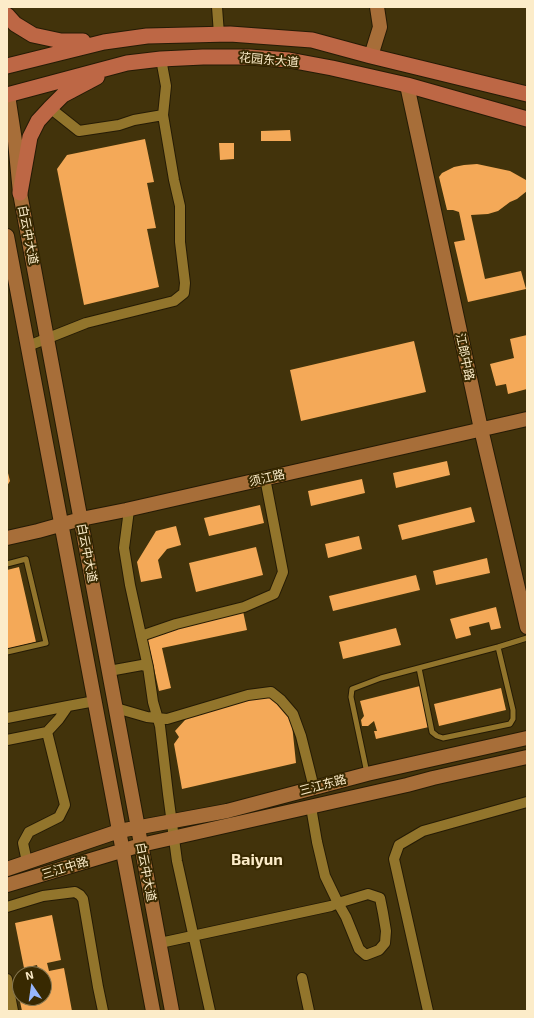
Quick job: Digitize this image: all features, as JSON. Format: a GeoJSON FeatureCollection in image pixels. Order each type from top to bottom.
{"type":"FeatureCollection","features":[{"type":"Feature","properties":{"kind":"main road"},"geometry":{"type":"LineString","coordinates":[[371,56],[380,27],[377,7]]}},
{"type":"Feature","properties":{"kind":"main road"},"geometry":{"type":"LineString","coordinates":[[7,15],[15,24],[32,34],[61,41],[104,42]]}},
{"type":"Feature","properties":{"kind":"main road","name":"花园东大道"},"geometry":{"type":"LineString","coordinates":[[7,66],[104,42],[148,36],[218,34],[312,40],[527,94]]}},
{"type":"Feature","properties":{"kind":"main road","name":"花园东大道"},"geometry":{"type":"LineString","coordinates":[[7,93],[127,63],[161,59],[249,57],[289,60],[332,68],[406,85],[527,119]]}},
{"type":"Feature","properties":{"kind":"main road"},"geometry":{"type":"LineString","coordinates":[[20,193],[30,137],[38,121],[63,95],[127,63]]}},
{"type":"Feature","properties":{"kind":"main road","name":"江郎中路"},"geometry":{"type":"LineString","coordinates":[[406,85],[481,429],[527,628]]}},
{"type":"Feature","properties":{"kind":"main road","name":"白云中大道"},"geometry":{"type":"LineString","coordinates":[[7,93],[15,141],[20,193],[172,1011]]}},
{"type":"Feature","properties":{"kind":"main road","name":"白云中大道"},"geometry":{"type":"LineString","coordinates":[[7,236],[153,1011]]}},
{"type":"Feature","properties":{"kind":"main road","name":"须江路"},"geometry":{"type":"LineString","coordinates":[[7,538],[81,519],[129,510],[527,419]]}},
{"type":"Feature","properties":{"kind":"main road","name":"三江东路"},"geometry":{"type":"LineString","coordinates":[[119,831],[138,826],[227,811],[367,774],[527,738]]}},
{"type":"Feature","properties":{"kind":"main road","name":"三江东路"},"geometry":{"type":"LineString","coordinates":[[123,851],[174,837],[527,757]]}},
{"type":"Feature","properties":{"kind":"main road","name":"三江中路"},"geometry":{"type":"LineString","coordinates":[[7,869],[119,831]]}},
{"type":"Feature","properties":{"kind":"main road","name":"三江中路"},"geometry":{"type":"LineString","coordinates":[[7,885],[123,851]]}},
{"type":"Feature","properties":{"kind":"street"},"geometry":{"type":"LineString","coordinates":[[216,7],[218,34]]}},
{"type":"Feature","properties":{"kind":"street"},"geometry":{"type":"LineString","coordinates":[[28,346],[86,323],[174,301],[184,293],[185,283],[180,242],[180,206],[163,115],[166,86],[161,59]]}},
{"type":"Feature","properties":{"kind":"street"},"geometry":{"type":"LineString","coordinates":[[50,108],[79,131],[119,125],[134,120],[163,115]]}},
{"type":"Feature","properties":{"kind":"street"},"geometry":{"type":"LineString","coordinates":[[141,636],[176,624],[244,607],[274,594],[283,572],[265,478]]}},
{"type":"Feature","properties":{"kind":"street"},"geometry":{"type":"LineString","coordinates":[[129,510],[124,548],[130,585],[148,667],[153,702],[160,726],[178,861],[210,1011]]}},
{"type":"Feature","properties":{"kind":"street"},"geometry":{"type":"LineString","coordinates":[[109,671],[142,665],[148,667]]}},
{"type":"Feature","properties":{"kind":"street"},"geometry":{"type":"LineString","coordinates":[[116,708],[167,719],[248,695],[270,692],[281,700],[293,714],[301,736],[314,788]]}},
{"type":"Feature","properties":{"kind":"street"},"geometry":{"type":"LineString","coordinates":[[7,718],[95,701]]}},
{"type":"Feature","properties":{"kind":"street"},"geometry":{"type":"LineString","coordinates":[[7,740],[46,732],[59,719],[68,706]]}},
{"type":"Feature","properties":{"kind":"street"},"geometry":{"type":"LineString","coordinates":[[27,862],[23,843],[28,832],[59,817],[65,805],[46,732]]}},
{"type":"Feature","properties":{"kind":"street"},"geometry":{"type":"LineString","coordinates":[[428,1011],[394,859],[399,845],[423,831],[527,802]]}},
{"type":"Feature","properties":{"kind":"street"},"geometry":{"type":"LineString","coordinates":[[160,943],[338,903],[368,894],[380,898],[386,931],[385,943],[379,950],[366,955],[359,949],[346,917],[338,903],[325,876],[311,807]]}},
{"type":"Feature","properties":{"kind":"street"},"geometry":{"type":"LineString","coordinates":[[7,907],[43,896],[75,892],[80,895],[83,899],[103,1011]]}},
{"type":"Feature","properties":{"kind":"street"},"geometry":{"type":"LineString","coordinates":[[302,978],[309,1011]]}},
{"type":"Feature","properties":{"kind":"street"},"geometry":{"type":"LineString","coordinates":[[7,979],[13,1011]]}},
{"type":"Feature","properties":{"kind":"lane"},"geometry":{"type":"LineString","coordinates":[[7,564],[26,559],[46,643],[7,652]]}},
{"type":"Feature","properties":{"kind":"lane"},"geometry":{"type":"LineString","coordinates":[[367,774],[351,697],[352,689],[381,678],[527,638]]}},
{"type":"Feature","properties":{"kind":"lane"},"geometry":{"type":"LineString","coordinates":[[419,668],[432,732],[437,736],[443,738],[510,724],[513,718],[513,710],[498,647]]}},
{"type":"Feature","properties":{"kind":"building"},"geometry":{"type":"Polygon","coordinates":[[[290,130],[291,141],[261,141],[261,131],[290,130]]]}},
{"type":"Feature","properties":{"kind":"building"},"geometry":{"type":"Polygon","coordinates":[[[145,139],[154,182],[147,183],[156,228],[147,229],[159,287],[84,305],[57,169],[67,155],[145,139]]]}},
{"type":"Feature","properties":{"kind":"building"},"geometry":{"type":"Polygon","coordinates":[[[219,143],[234,143],[234,159],[220,160],[219,143]]]}},
{"type":"Feature","properties":{"kind":"building"},"geometry":{"type":"Polygon","coordinates":[[[477,164],[510,171],[526,180],[527,191],[517,199],[510,202],[498,211],[488,214],[471,215],[485,279],[521,271],[526,289],[468,302],[454,242],[465,240],[459,212],[447,210],[439,177],[442,173],[454,167],[477,164]]]}},
{"type":"Feature","properties":{"kind":"building"},"geometry":{"type":"Polygon","coordinates":[[[527,335],[527,389],[508,394],[506,384],[496,386],[490,364],[514,358],[510,339],[527,335]]]}},
{"type":"Feature","properties":{"kind":"building"},"geometry":{"type":"Polygon","coordinates":[[[414,341],[426,392],[301,421],[290,370],[414,341]]]}},
{"type":"Feature","properties":{"kind":"building"},"geometry":{"type":"Polygon","coordinates":[[[447,461],[450,475],[396,488],[393,473],[447,461]]]}},
{"type":"Feature","properties":{"kind":"building"},"geometry":{"type":"Polygon","coordinates":[[[7,469],[10,481],[7,486],[7,469]]]}},
{"type":"Feature","properties":{"kind":"building"},"geometry":{"type":"Polygon","coordinates":[[[362,479],[365,493],[311,506],[308,491],[362,479]]]}},
{"type":"Feature","properties":{"kind":"building"},"geometry":{"type":"Polygon","coordinates":[[[260,505],[264,523],[209,536],[204,518],[260,505]]]}},
{"type":"Feature","properties":{"kind":"building"},"geometry":{"type":"Polygon","coordinates":[[[471,507],[475,522],[402,540],[398,525],[471,507]]]}},
{"type":"Feature","properties":{"kind":"building"},"geometry":{"type":"Polygon","coordinates":[[[176,526],[181,545],[167,549],[158,560],[162,578],[141,582],[137,562],[156,531],[176,526]]]}},
{"type":"Feature","properties":{"kind":"building"},"geometry":{"type":"Polygon","coordinates":[[[359,536],[362,549],[328,558],[325,544],[359,536]]]}},
{"type":"Feature","properties":{"kind":"building"},"geometry":{"type":"Polygon","coordinates":[[[256,547],[263,575],[196,592],[189,563],[256,547]]]}},
{"type":"Feature","properties":{"kind":"building"},"geometry":{"type":"Polygon","coordinates":[[[487,558],[490,573],[436,585],[433,571],[487,558]]]}},
{"type":"Feature","properties":{"kind":"building"},"geometry":{"type":"Polygon","coordinates":[[[19,567],[36,642],[7,649],[7,570],[19,567]]]}},
{"type":"Feature","properties":{"kind":"building"},"geometry":{"type":"Polygon","coordinates":[[[416,575],[420,590],[333,611],[329,596],[416,575]]]}},
{"type":"Feature","properties":{"kind":"building"},"geometry":{"type":"Polygon","coordinates":[[[496,607],[501,628],[491,630],[489,622],[469,627],[471,635],[456,639],[450,619],[496,607]]]}},
{"type":"Feature","properties":{"kind":"building"},"geometry":{"type":"Polygon","coordinates":[[[243,611],[247,630],[162,648],[171,688],[159,691],[146,632],[243,611]]]}},
{"type":"Feature","properties":{"kind":"building"},"geometry":{"type":"Polygon","coordinates":[[[396,628],[401,645],[343,659],[339,642],[396,628]]]}},
{"type":"Feature","properties":{"kind":"building"},"geometry":{"type":"Polygon","coordinates":[[[420,686],[429,727],[376,739],[374,731],[377,731],[374,721],[368,726],[362,726],[361,720],[364,716],[360,701],[420,686]]]}},
{"type":"Feature","properties":{"kind":"building"},"geometry":{"type":"Polygon","coordinates":[[[501,688],[506,710],[439,726],[434,704],[501,688]]]}},
{"type":"Feature","properties":{"kind":"building"},"geometry":{"type":"Polygon","coordinates":[[[262,695],[290,705],[296,763],[182,789],[174,744],[179,737],[175,731],[195,709],[262,695]]]}},
{"type":"Feature","properties":{"kind":"building"},"geometry":{"type":"Polygon","coordinates":[[[52,915],[61,960],[47,963],[48,966],[24,966],[15,923],[52,915]]]}},
{"type":"Feature","properties":{"kind":"building"},"geometry":{"type":"Polygon","coordinates":[[[64,968],[72,1011],[22,1011],[21,1006],[52,1006],[52,970],[64,968]]]}},
{"type":"Feature","properties":{"kind":"district","name":"Baiyun"},"geometry":{"type":"Point","coordinates":[257,860]}}]}
